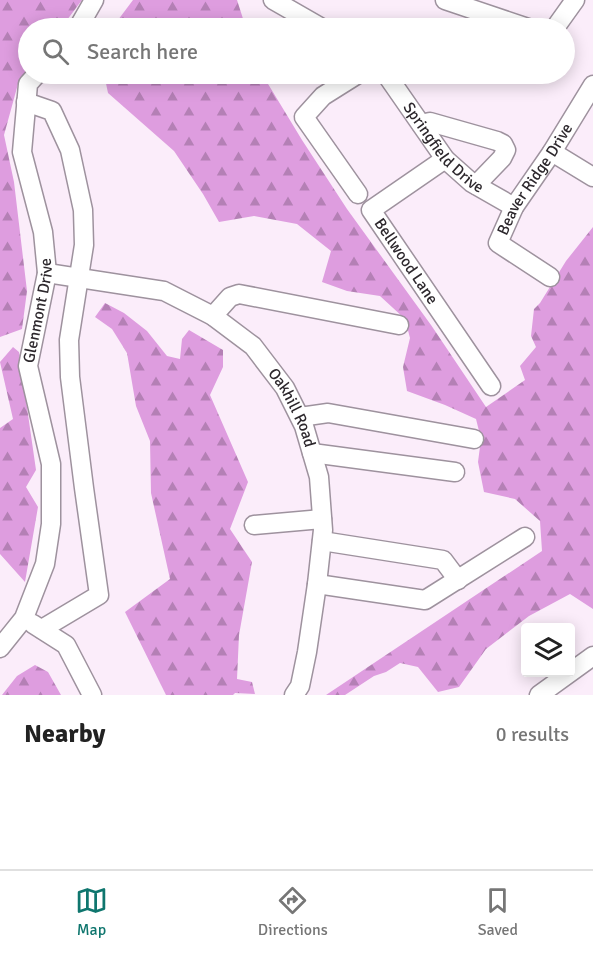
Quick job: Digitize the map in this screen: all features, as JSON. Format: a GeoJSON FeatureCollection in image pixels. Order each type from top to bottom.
{"type":"FeatureCollection","features":[{"type":"Feature","properties":{"kind":"street"},"geometry":{"type":"LineString","coordinates":[[84,18],[94,0]]}},
{"type":"Feature","properties":{"kind":"street"},"geometry":{"type":"LineString","coordinates":[[445,0],[498,18]]}},
{"type":"Feature","properties":{"kind":"street"},"geometry":{"type":"LineString","coordinates":[[562,18],[575,0]]}},
{"type":"Feature","properties":{"kind":"street"},"geometry":{"type":"LineString","coordinates":[[279,2],[305,18]]}},
{"type":"Feature","properties":{"kind":"street","name":"Glenmont Drive"},"geometry":{"type":"LineString","coordinates":[[0,648],[24,618],[45,564],[51,524],[51,464],[28,366],[47,273],[43,232],[22,152],[28,84]]}},
{"type":"Feature","properties":{"kind":"street"},"geometry":{"type":"LineString","coordinates":[[342,84],[323,96],[304,117],[358,194]]}},
{"type":"Feature","properties":{"kind":"street","name":"Springfield Drive"},"geometry":{"type":"LineString","coordinates":[[393,84],[446,159],[476,185],[514,207]]}},
{"type":"Feature","properties":{"kind":"street","name":"Beaver Ridge Drive"},"geometry":{"type":"LineString","coordinates":[[550,277],[498,243],[514,207],[552,152],[593,85]]}},
{"type":"Feature","properties":{"kind":"street"},"geometry":{"type":"LineString","coordinates":[[26,102],[52,111],[70,150],[83,210],[84,245],[69,340],[70,377],[99,595],[42,629]]}},
{"type":"Feature","properties":{"kind":"street"},"geometry":{"type":"LineString","coordinates":[[421,124],[430,122],[503,144],[506,150],[502,158],[476,185]]}},
{"type":"Feature","properties":{"kind":"street"},"geometry":{"type":"LineString","coordinates":[[552,152],[593,177]]}},
{"type":"Feature","properties":{"kind":"street","name":"Bellwood Lane"},"geometry":{"type":"LineString","coordinates":[[446,159],[371,210],[491,386]]}},
{"type":"Feature","properties":{"kind":"street","name":"Oakhill Road"},"geometry":{"type":"LineString","coordinates":[[47,273],[164,291],[213,316],[253,346],[285,388],[304,426],[319,477],[322,519],[318,584],[300,686],[294,695]]}},
{"type":"Feature","properties":{"kind":"street"},"geometry":{"type":"LineString","coordinates":[[213,316],[230,297],[239,294],[399,325]]}},
{"type":"Feature","properties":{"kind":"street"},"geometry":{"type":"LineString","coordinates":[[300,417],[328,413],[474,439]]}},
{"type":"Feature","properties":{"kind":"street"},"geometry":{"type":"LineString","coordinates":[[312,453],[455,472]]}},
{"type":"Feature","properties":{"kind":"street"},"geometry":{"type":"LineString","coordinates":[[254,525],[322,519]]}},
{"type":"Feature","properties":{"kind":"street"},"geometry":{"type":"LineString","coordinates":[[318,584],[425,600],[525,537]]}},
{"type":"Feature","properties":{"kind":"street"},"geometry":{"type":"LineString","coordinates":[[322,541],[443,560],[458,580]]}},
{"type":"Feature","properties":{"kind":"street"},"geometry":{"type":"LineString","coordinates":[[24,618],[66,645],[92,695]]}},
{"type":"Feature","properties":{"kind":"street"},"geometry":{"type":"LineString","coordinates":[[544,691],[593,656]]}},
{"type":"Feature","properties":{"kind":"green space"},"geometry":{"type":"Polygon","coordinates":[[[0,0],[82,0],[68,18],[18,18],[18,84],[4,135],[14,182],[27,291],[22,329],[0,337],[0,0]]]}},
{"type":"Feature","properties":{"kind":"green space"},"geometry":{"type":"Polygon","coordinates":[[[133,0],[237,0],[243,18],[120,18],[133,0]]]}},
{"type":"Feature","properties":{"kind":"green space"},"geometry":{"type":"Polygon","coordinates":[[[106,84],[268,84],[347,209],[431,325],[486,407],[525,380],[520,366],[536,347],[531,336],[534,309],[566,261],[593,227],[593,609],[570,594],[529,616],[486,649],[459,687],[438,692],[418,667],[400,663],[374,676],[345,695],[326,695],[542,551],[540,521],[515,499],[484,492],[478,462],[481,439],[476,419],[407,391],[403,367],[410,338],[405,319],[380,296],[347,291],[322,282],[331,251],[297,224],[254,216],[219,222],[174,151],[108,93],[106,84]]]}},
{"type":"Feature","properties":{"kind":"green space"},"geometry":{"type":"Polygon","coordinates":[[[105,303],[124,313],[147,331],[167,356],[180,359],[182,339],[189,330],[223,350],[223,367],[210,395],[248,482],[230,529],[252,562],[239,635],[237,679],[252,682],[255,694],[166,695],[125,612],[170,579],[151,493],[150,441],[136,406],[127,353],[112,329],[95,317],[105,303]]]}},
{"type":"Feature","properties":{"kind":"green space"},"geometry":{"type":"Polygon","coordinates":[[[13,347],[19,352],[36,470],[26,487],[38,507],[25,582],[0,554],[0,428],[13,419],[0,362],[13,347]]]}},
{"type":"Feature","properties":{"kind":"green space"},"geometry":{"type":"Polygon","coordinates":[[[35,665],[48,672],[61,695],[2,695],[17,676],[35,665]]]}}]}
